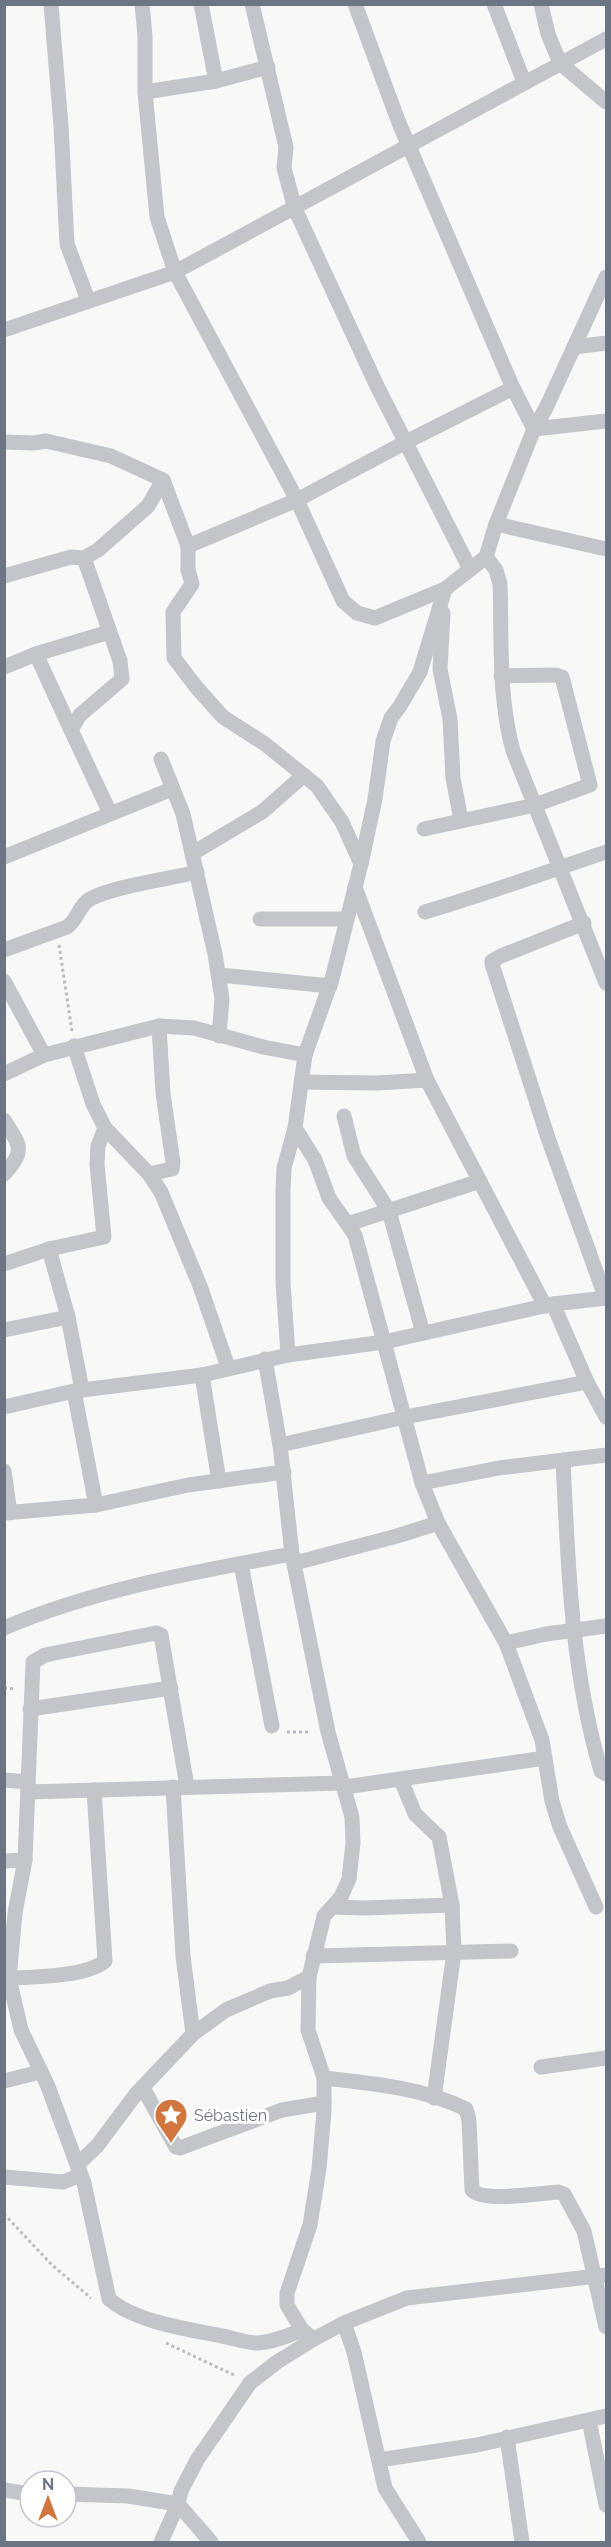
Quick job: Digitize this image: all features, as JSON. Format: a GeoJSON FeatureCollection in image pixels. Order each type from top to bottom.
{"type":"FeatureCollection","features":[{"type":"Feature","properties":{"kind":"street"},"geometry":{"type":"LineString","coordinates":[[51,4],[61,126],[67,244],[88,300]]}},
{"type":"Feature","properties":{"kind":"street"},"geometry":{"type":"LineString","coordinates":[[142,4],[145,36],[144,92],[157,217],[175,272],[297,500],[343,601],[357,614],[375,618],[445,589],[486,556],[496,524],[534,429],[546,408],[606,277]]}},
{"type":"Feature","properties":{"kind":"street"},"geometry":{"type":"LineString","coordinates":[[201,4],[216,81]]}},
{"type":"Feature","properties":{"kind":"street"},"geometry":{"type":"LineString","coordinates":[[252,4],[286,147],[284,168],[295,209],[406,442],[470,569]]}},
{"type":"Feature","properties":{"kind":"street"},"geometry":{"type":"LineString","coordinates":[[355,4],[409,145],[513,388],[534,429]]}},
{"type":"Feature","properties":{"kind":"street"},"geometry":{"type":"LineString","coordinates":[[494,4],[524,82]]}},
{"type":"Feature","properties":{"kind":"street"},"geometry":{"type":"LineString","coordinates":[[541,4],[548,34],[560,63],[606,102]]}},
{"type":"Feature","properties":{"kind":"street"},"geometry":{"type":"LineString","coordinates":[[4,330],[175,272],[606,39]]}},
{"type":"Feature","properties":{"kind":"street"},"geometry":{"type":"LineString","coordinates":[[144,92],[216,81],[268,67]]}},
{"type":"Feature","properties":{"kind":"street"},"geometry":{"type":"LineString","coordinates":[[574,347],[606,343]]}},
{"type":"Feature","properties":{"kind":"street"},"geometry":{"type":"LineString","coordinates":[[188,546],[297,500],[513,388]]}},
{"type":"Feature","properties":{"kind":"street"},"geometry":{"type":"LineString","coordinates":[[534,429],[606,422]]}},
{"type":"Feature","properties":{"kind":"street"},"geometry":{"type":"LineString","coordinates":[[4,442],[46,441],[111,456],[164,480],[188,546],[188,570],[192,584],[173,612],[174,658],[223,717],[265,744],[317,786],[342,822],[361,864]]}},
{"type":"Feature","properties":{"kind":"street"},"geometry":{"type":"LineString","coordinates":[[4,576],[71,556],[84,558],[98,550],[148,506],[164,480]]}},
{"type":"Feature","properties":{"kind":"street"},"geometry":{"type":"LineString","coordinates":[[496,524],[606,549]]}},
{"type":"Feature","properties":{"kind":"street"},"geometry":{"type":"LineString","coordinates":[[486,556],[496,570],[500,584],[501,676],[507,729],[513,751],[584,923],[600,947],[606,983]]}},
{"type":"Feature","properties":{"kind":"street"},"geometry":{"type":"LineString","coordinates":[[71,730],[80,715],[122,679],[120,661],[84,558]]}},
{"type":"Feature","properties":{"kind":"street"},"geometry":{"type":"LineString","coordinates":[[445,589],[440,669],[450,719],[453,778],[460,820]]}},
{"type":"Feature","properties":{"kind":"street"},"geometry":{"type":"LineString","coordinates":[[288,1355],[283,1282],[284,1168],[295,1128],[305,1055],[330,986],[361,864],[375,799],[383,741],[389,722],[420,672],[445,589]]}},
{"type":"Feature","properties":{"kind":"street"},"geometry":{"type":"LineString","coordinates":[[4,667],[36,654],[109,632]]}},
{"type":"Feature","properties":{"kind":"street"},"geometry":{"type":"LineString","coordinates":[[36,654],[110,813]]}},
{"type":"Feature","properties":{"kind":"street"},"geometry":{"type":"LineString","coordinates":[[424,829],[535,805],[588,786],[589,779],[562,677],[556,675],[501,676]]}},
{"type":"Feature","properties":{"kind":"street"},"geometry":{"type":"LineString","coordinates":[[161,759],[183,814],[220,975],[222,999],[219,1036]]}},
{"type":"Feature","properties":{"kind":"street"},"geometry":{"type":"LineString","coordinates":[[193,853],[262,812],[304,775]]}},
{"type":"Feature","properties":{"kind":"street"},"geometry":{"type":"LineString","coordinates":[[4,857],[172,789]]}},
{"type":"Feature","properties":{"kind":"street"},"geometry":{"type":"LineString","coordinates":[[425,912],[487,894],[606,852]]}},
{"type":"Feature","properties":{"kind":"street"},"geometry":{"type":"LineString","coordinates":[[4,950],[71,925],[82,904],[101,894],[197,872]]}},
{"type":"Feature","properties":{"kind":"street"},"geometry":{"type":"LineString","coordinates":[[355,887],[427,1080],[549,1305],[606,1417]]}},
{"type":"Feature","properties":{"kind":"street"},"geometry":{"type":"LineString","coordinates":[[260,919],[347,919]]}},
{"type":"Feature","properties":{"kind":"street"},"geometry":{"type":"LineString","coordinates":[[4,1407],[78,1390],[202,1375],[265,1359],[384,1342],[549,1305],[606,1298],[548,1138],[492,964],[492,961],[501,956],[584,923]]}},
{"type":"Feature","properties":{"kind":"street"},"geometry":{"type":"LineString","coordinates":[[220,975],[330,986]]}},
{"type":"Feature","properties":{"kind":"street"},"geometry":{"type":"LineString","coordinates":[[4,981],[44,1055]]}},
{"type":"Feature","properties":{"kind":"street"},"geometry":{"type":"LineString","coordinates":[[4,1074],[44,1055],[159,1026],[194,1028],[219,1036],[305,1055]]}},
{"type":"Feature","properties":{"kind":"street"},"geometry":{"type":"LineString","coordinates":[[149,1174],[172,1169],[173,1163],[163,1093],[159,1026]]}},
{"type":"Feature","properties":{"kind":"street"},"geometry":{"type":"LineString","coordinates":[[74,1046],[93,1104],[105,1128],[149,1174],[166,1202],[200,1286],[228,1367]]}},
{"type":"Feature","properties":{"kind":"street"},"geometry":{"type":"LineString","coordinates":[[302,1082],[377,1083],[427,1080]]}},
{"type":"Feature","properties":{"kind":"street"},"geometry":{"type":"LineString","coordinates":[[345,1116],[354,1156],[389,1211],[423,1333]]}},
{"type":"Feature","properties":{"kind":"street"},"geometry":{"type":"LineString","coordinates":[[4,1120],[18,1140],[20,1148],[16,1161],[4,1174]]}},
{"type":"Feature","properties":{"kind":"street"},"geometry":{"type":"LineString","coordinates":[[4,1264],[49,1249],[105,1236],[100,1211],[97,1164],[99,1146],[105,1128]]}},
{"type":"Feature","properties":{"kind":"street"},"geometry":{"type":"LineString","coordinates":[[295,1128],[315,1160],[329,1198],[348,1224],[362,1256],[422,1483],[438,1522],[506,1643],[542,1740],[552,1801],[560,1827],[596,1907]]}},
{"type":"Feature","properties":{"kind":"street"},"geometry":{"type":"LineString","coordinates":[[348,1224],[480,1181]]}},
{"type":"Feature","properties":{"kind":"street"},"geometry":{"type":"LineString","coordinates":[[49,1249],[68,1317],[96,1505]]}},
{"type":"Feature","properties":{"kind":"street"},"geometry":{"type":"LineString","coordinates":[[4,1330],[68,1317]]}},
{"type":"Feature","properties":{"kind":"street"},"geometry":{"type":"LineString","coordinates":[[265,1359],[284,1472],[294,1558],[328,1732],[352,1817],[352,1866],[342,1897],[324,1916],[309,1977],[308,2030],[324,2078],[324,2103],[319,2169],[310,2225],[287,2293],[288,2308],[308,2334]]}},
{"type":"Feature","properties":{"kind":"street"},"geometry":{"type":"LineString","coordinates":[[202,1375],[219,1481]]}},
{"type":"Feature","properties":{"kind":"street"},"geometry":{"type":"LineString","coordinates":[[280,1445],[405,1417],[587,1382]]}},
{"type":"Feature","properties":{"kind":"street"},"geometry":{"type":"LineString","coordinates":[[422,1483],[499,1468],[606,1455]]}},
{"type":"Feature","properties":{"kind":"street"},"geometry":{"type":"LineString","coordinates":[[563,1460],[575,1652],[586,1716],[601,1771],[606,1774]]}},
{"type":"Feature","properties":{"kind":"street"},"geometry":{"type":"LineString","coordinates":[[4,1471],[7,1513],[96,1505],[157,1491],[284,1472]]}},
{"type":"Feature","properties":{"kind":"street"},"geometry":{"type":"LineString","coordinates":[[4,1628],[31,1617],[117,1590],[241,1563],[294,1558],[396,1536],[438,1522]]}},
{"type":"Feature","properties":{"kind":"street"},"geometry":{"type":"LineString","coordinates":[[241,1563],[272,1726]]}},
{"type":"Feature","properties":{"kind":"street"},"geometry":{"type":"LineString","coordinates":[[506,1643],[606,1626]]}},
{"type":"Feature","properties":{"kind":"street"},"geometry":{"type":"LineString","coordinates":[[193,2034],[183,1956],[180,1787],[171,1688],[161,1635],[156,1633],[45,1655],[32,1666],[25,1860],[7,1969],[11,2014],[40,2072],[68,2137],[79,2170],[109,2299],[118,2307],[184,2328],[255,2343],[308,2334],[344,2323],[407,2298],[601,2276]]}},
{"type":"Feature","properties":{"kind":"street"},"geometry":{"type":"LineString","coordinates":[[30,1709],[171,1688]]}},
{"type":"Feature","properties":{"kind":"street"},"geometry":{"type":"LineString","coordinates":[[4,1780],[28,1787],[94,1790],[344,1785],[401,1780],[545,1758]]}},
{"type":"Feature","properties":{"kind":"street"},"geometry":{"type":"LineString","coordinates":[[401,1780],[415,1814],[439,1837],[452,1905],[454,1952],[434,2098]]}},
{"type":"Feature","properties":{"kind":"street"},"geometry":{"type":"LineString","coordinates":[[7,1969],[68,1973],[93,1968],[105,1961],[94,1790]]}},
{"type":"Feature","properties":{"kind":"street"},"geometry":{"type":"LineString","coordinates":[[4,1861],[25,1860]]}},
{"type":"Feature","properties":{"kind":"street"},"geometry":{"type":"LineString","coordinates":[[333,1906],[365,1908],[452,1905]]}},
{"type":"Feature","properties":{"kind":"street"},"geometry":{"type":"LineString","coordinates":[[313,1956],[511,1951]]}},
{"type":"Feature","properties":{"kind":"street"},"geometry":{"type":"LineString","coordinates":[[4,2177],[63,2182],[79,2170],[143,2088],[193,2034],[226,2010],[270,1991],[288,1988],[309,1977]]}},
{"type":"Feature","properties":{"kind":"street"},"geometry":{"type":"LineString","coordinates":[[541,2067],[606,2058]]}},
{"type":"Feature","properties":{"kind":"street"},"geometry":{"type":"LineString","coordinates":[[4,2081],[40,2072]]}},
{"type":"Feature","properties":{"kind":"street"},"geometry":{"type":"LineString","coordinates":[[324,2078],[374,2083],[464,2108],[468,2113],[473,2192],[479,2196],[562,2193],[584,2231],[601,2276],[606,2327]]}},
{"type":"Feature","properties":{"kind":"street"},"geometry":{"type":"LineString","coordinates":[[143,2088],[176,2147],[180,2148],[282,2110],[324,2103]]}},
{"type":"Feature","properties":{"kind":"street"},"geometry":{"type":"LineString","coordinates":[[344,2323],[354,2352],[385,2488],[419,2542]]}},
{"type":"Feature","properties":{"kind":"street"},"geometry":{"type":"LineString","coordinates":[[161,2542],[178,2504],[181,2491],[197,2460],[250,2383],[308,2334]]}},
{"type":"Feature","properties":{"kind":"street"},"geometry":{"type":"LineString","coordinates":[[379,2460],[477,2445],[606,2416]]}},
{"type":"Feature","properties":{"kind":"street"},"geometry":{"type":"LineString","coordinates":[[589,2420],[606,2505]]}},
{"type":"Feature","properties":{"kind":"street"},"geometry":{"type":"LineString","coordinates":[[507,2437],[522,2542]]}},
{"type":"Feature","properties":{"kind":"street"},"geometry":{"type":"LineString","coordinates":[[78,2494],[128,2496],[178,2504],[211,2542]]}},
{"type":"Feature","properties":{"kind":"path"},"geometry":{"type":"LineString","coordinates":[[57,932],[74,1046]]}},
{"type":"Feature","properties":{"kind":"path"},"geometry":{"type":"LineString","coordinates":[[272,1726],[282,1731],[328,1732]]}},
{"type":"Feature","properties":{"kind":"place","name":"Sébastien"},"geometry":{"type":"Point","coordinates":[171,2144]}}]}
